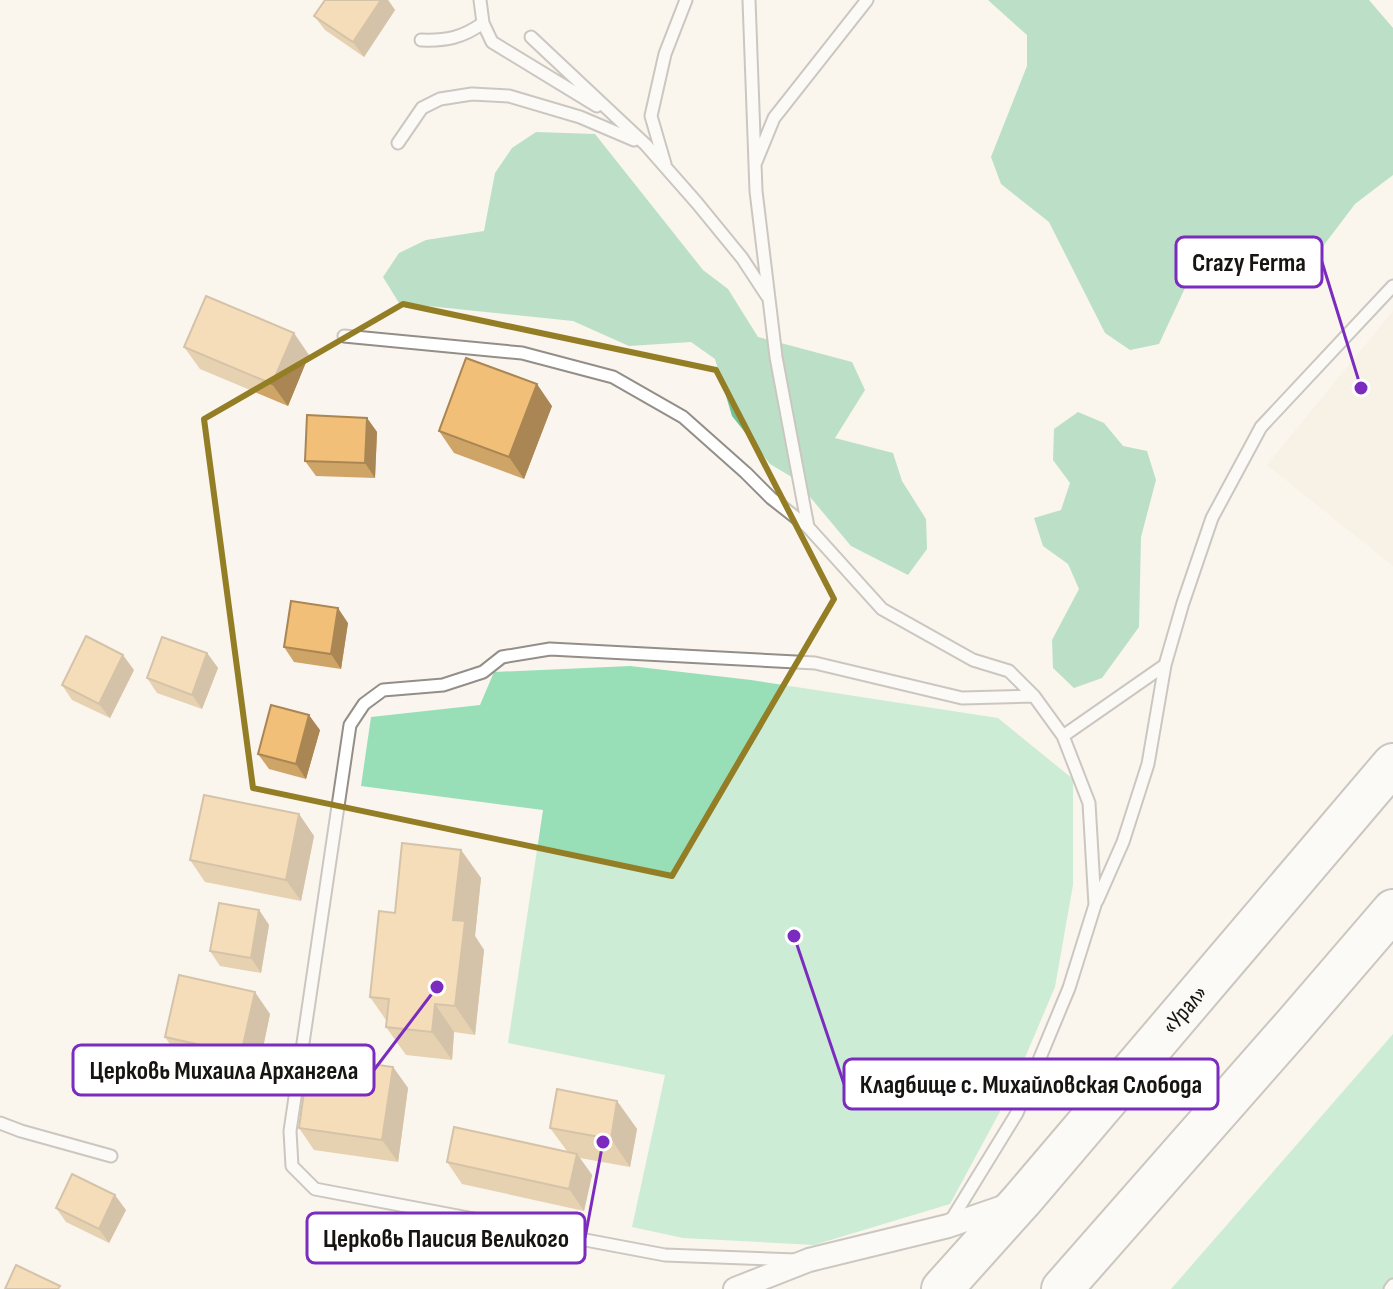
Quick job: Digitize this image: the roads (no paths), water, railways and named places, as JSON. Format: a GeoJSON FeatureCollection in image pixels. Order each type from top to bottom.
{"type":"FeatureCollection","features":[{"type":"Feature","properties":{"kind":"highway","name":"«Урал»"},"geometry":{"type":"LineString","coordinates":[[942,1289],[1022,1200],[1393,764]]}},
{"type":"Feature","properties":{"kind":"highway"},"geometry":{"type":"LineString","coordinates":[[1062,1289],[1393,910]]}},
{"type":"Feature","properties":{"kind":"street"},"geometry":{"type":"LineString","coordinates":[[735,1289],[809,1260],[948,1226],[1022,1200]]}},
{"type":"Feature","properties":{"kind":"lane"},"geometry":{"type":"LineString","coordinates":[[480,0],[483,23],[492,42],[615,116]]}},
{"type":"Feature","properties":{"kind":"lane"},"geometry":{"type":"LineString","coordinates":[[666,168],[651,116],[665,54],[686,0]]}},
{"type":"Feature","properties":{"kind":"lane"},"geometry":{"type":"LineString","coordinates":[[749,0],[756,191],[776,357],[808,527]]}},
{"type":"Feature","properties":{"kind":"lane"},"geometry":{"type":"LineString","coordinates":[[755,166],[774,118],[867,0]]}},
{"type":"Feature","properties":{"kind":"lane"},"geometry":{"type":"LineString","coordinates":[[421,40],[443,41],[468,33],[483,23]]}},
{"type":"Feature","properties":{"kind":"lane"},"geometry":{"type":"LineString","coordinates":[[531,37],[646,145],[742,258],[769,300]]}},
{"type":"Feature","properties":{"kind":"lane"},"geometry":{"type":"LineString","coordinates":[[398,143],[422,108],[440,99],[472,94],[509,96],[580,117],[646,145]]}},
{"type":"Feature","properties":{"kind":"lane"},"geometry":{"type":"LineString","coordinates":[[948,1226],[1017,1113],[1069,988],[1095,905],[1123,842],[1148,764],[1165,665],[1212,518],[1261,427],[1393,286]]}},
{"type":"Feature","properties":{"kind":"lane"},"geometry":{"type":"LineString","coordinates":[[344,336],[522,353],[613,377],[683,417],[771,498],[808,527],[882,609],[973,660],[1009,671],[1034,696],[1063,736],[1089,803],[1095,905]]}},
{"type":"Feature","properties":{"kind":"lane"},"geometry":{"type":"LineString","coordinates":[[809,1260],[665,1255],[315,1189],[292,1166],[290,1131],[350,725],[364,704],[383,690],[443,685],[483,672],[502,657],[550,649],[815,663],[962,698],[1034,696]]}},
{"type":"Feature","properties":{"kind":"lane"},"geometry":{"type":"LineString","coordinates":[[1063,736],[1165,665]]}},
{"type":"Feature","properties":{"kind":"lane"},"geometry":{"type":"LineString","coordinates":[[0,1123],[111,1156]]}},
{"type":"Feature","properties":{"kind":"place","name":"Crazy Ferma"},"geometry":{"type":"Point","coordinates":[1361,388]}},
{"type":"Feature","properties":{"kind":"place","name":"Кладбище с. Михайловская Слобода"},"geometry":{"type":"Point","coordinates":[794,936]}},
{"type":"Feature","properties":{"kind":"place","name":"Церковь Михаила Архангела"},"geometry":{"type":"Point","coordinates":[437,987]}},
{"type":"Feature","properties":{"kind":"place","name":"Церковь Паисия Великого"},"geometry":{"type":"Point","coordinates":[603,1142]}}]}
